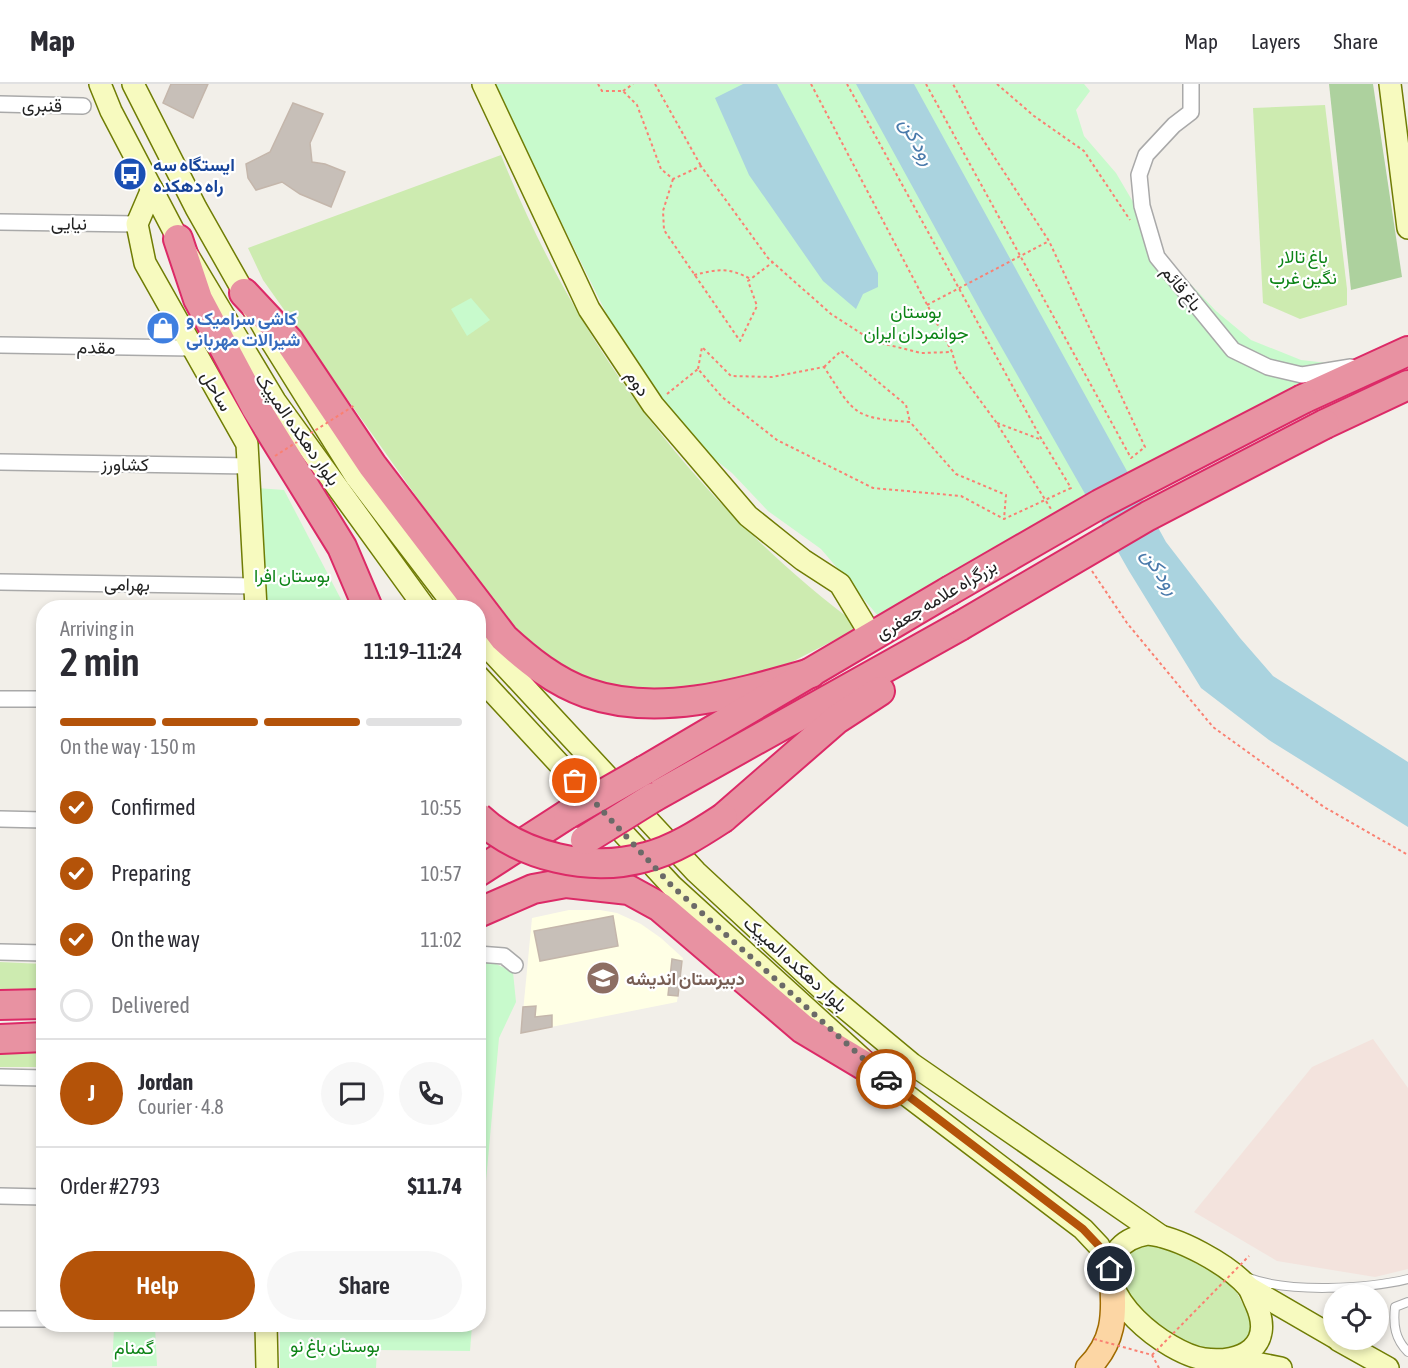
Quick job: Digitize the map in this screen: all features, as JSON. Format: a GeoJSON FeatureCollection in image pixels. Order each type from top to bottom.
{"type":"FeatureCollection","features":[{"type":"Feature","properties":{"kind":"highway"},"geometry":{"type":"LineString","coordinates":[[178,238],[198,298],[256,408],[342,547],[365,600]]}},
{"type":"Feature","properties":{"kind":"highway"},"geometry":{"type":"LineString","coordinates":[[253,298],[289,341],[372,465],[475,600]]}},
{"type":"Feature","properties":{"kind":"highway","name":"بزرگراه علامه جعفری"},"geometry":{"type":"LineString","coordinates":[[486,867],[568,813],[1100,504],[1303,399],[1396,356]]}},
{"type":"Feature","properties":{"kind":"highway","name":"بزرگراه علامه جعفری"},"geometry":{"type":"LineString","coordinates":[[486,901],[654,797],[960,626],[1148,516],[1325,424],[1408,385]]}},
{"type":"Feature","properties":{"kind":"highway"},"geometry":{"type":"LineString","coordinates":[[486,614],[504,638],[528,660],[586,693],[619,701],[670,703],[742,692],[811,673]]}},
{"type":"Feature","properties":{"kind":"highway"},"geometry":{"type":"LineString","coordinates":[[486,823],[511,840],[538,853],[560,859],[613,863],[646,857],[676,846],[723,818],[837,719],[909,672],[960,626]]}},
{"type":"Feature","properties":{"kind":"highway"},"geometry":{"type":"LineString","coordinates":[[486,910],[533,889],[566,883],[629,890],[660,908],[803,1029],[880,1075]]}},
{"type":"Feature","properties":{"kind":"highway"},"geometry":{"type":"LineString","coordinates":[[0,1005],[36,1004]]}},
{"type":"Feature","properties":{"kind":"highway"},"geometry":{"type":"LineString","coordinates":[[0,1039],[36,1037]]}},
{"type":"Feature","properties":{"kind":"main road","name":"بلوار دهکده المپیک"},"geometry":{"type":"LineString","coordinates":[[100,84],[111,111],[178,238],[275,400],[419,600]]}},
{"type":"Feature","properties":{"kind":"main road","name":"بلوار دهکده المپیک"},"geometry":{"type":"LineString","coordinates":[[133,84],[196,208],[253,298],[273,344],[356,477],[450,600]]}},
{"type":"Feature","properties":{"kind":"main road","name":"دوم"},"geometry":{"type":"LineString","coordinates":[[483,84],[589,309],[653,405],[748,516],[802,560],[840,584],[866,627]]}},
{"type":"Feature","properties":{"kind":"main road"},"geometry":{"type":"LineString","coordinates":[[1390,84],[1408,228]]}},
{"type":"Feature","properties":{"kind":"main road"},"geometry":{"type":"LineString","coordinates":[[137,224],[152,189]]}},
{"type":"Feature","properties":{"kind":"main road","name":"ساحل"},"geometry":{"type":"LineString","coordinates":[[137,224],[145,262],[247,444],[256,600]]}},
{"type":"Feature","properties":{"kind":"main road","name":"بلوار دهکده المپیک"},"geometry":{"type":"LineString","coordinates":[[486,646],[696,872],[823,990],[912,1064],[1161,1236]]}},
{"type":"Feature","properties":{"kind":"main road","name":"بلوار دهکده المپیک"},"geometry":{"type":"LineString","coordinates":[[486,685],[672,886],[880,1075],[1083,1229],[1099,1246],[1111,1275]]}},
{"type":"Feature","properties":{"kind":"main road"},"geometry":{"type":"LineString","coordinates":[[1088,1368],[1100,1356],[1112,1331],[1113,1257],[1137,1236],[1161,1236],[1201,1253],[1248,1287],[1323,1331]]}},
{"type":"Feature","properties":{"kind":"main road"},"geometry":{"type":"LineString","coordinates":[[1111,1275],[1130,1313],[1160,1339],[1197,1358],[1235,1359],[1281,1368]]}},
{"type":"Feature","properties":{"kind":"main road"},"geometry":{"type":"LineString","coordinates":[[1235,1359],[1253,1349],[1260,1340],[1262,1324],[1248,1287]]}},
{"type":"Feature","properties":{"kind":"main road"},"geometry":{"type":"LineString","coordinates":[[266,1332],[267,1368]]}},
{"type":"Feature","properties":{"kind":"main road"},"geometry":{"type":"LineString","coordinates":[[1356,1350],[1388,1368]]}},
{"type":"Feature","properties":{"kind":"street","name":"باغ قائم"},"geometry":{"type":"LineString","coordinates":[[1191,84],[1191,112],[1174,125],[1146,155],[1139,175],[1142,206],[1157,257],[1233,350],[1268,367],[1302,375],[1396,356]]}},
{"type":"Feature","properties":{"kind":"street","name":"قنبری"},"geometry":{"type":"LineString","coordinates":[[0,104],[83,106]]}},
{"type":"Feature","properties":{"kind":"street","name":"نیایی"},"geometry":{"type":"LineString","coordinates":[[0,222],[137,224]]}},
{"type":"Feature","properties":{"kind":"street","name":"مقدم"},"geometry":{"type":"LineString","coordinates":[[0,345],[192,348]]}},
{"type":"Feature","properties":{"kind":"street","name":"کشاورز"},"geometry":{"type":"LineString","coordinates":[[0,462],[250,466]]}},
{"type":"Feature","properties":{"kind":"street","name":"بهرامی"},"geometry":{"type":"LineString","coordinates":[[0,582],[255,586]]}},
{"type":"Feature","properties":{"kind":"street"},"geometry":{"type":"LineString","coordinates":[[0,699],[36,699]]}},
{"type":"Feature","properties":{"kind":"street"},"geometry":{"type":"LineString","coordinates":[[0,819],[36,820]]}},
{"type":"Feature","properties":{"kind":"street"},"geometry":{"type":"LineString","coordinates":[[0,952],[36,953]]}},
{"type":"Feature","properties":{"kind":"street"},"geometry":{"type":"LineString","coordinates":[[486,955],[504,956],[515,965]]}},
{"type":"Feature","properties":{"kind":"street"},"geometry":{"type":"LineString","coordinates":[[0,1077],[36,1078]]}},
{"type":"Feature","properties":{"kind":"street"},"geometry":{"type":"LineString","coordinates":[[0,1196],[36,1197]]}},
{"type":"Feature","properties":{"kind":"street"},"geometry":{"type":"LineString","coordinates":[[0,1319],[36,1319]]}},
{"type":"Feature","properties":{"kind":"lane"},"geometry":{"type":"LineString","coordinates":[[344,408],[355,438]]}},
{"type":"Feature","properties":{"kind":"lane"},"geometry":{"type":"LineString","coordinates":[[1223,1268],[1253,1279],[1286,1286],[1329,1287],[1408,1279]]}},
{"type":"Feature","properties":{"kind":"lane"},"geometry":{"type":"LineString","coordinates":[[1408,1302],[1395,1307],[1394,1321],[1396,1334],[1408,1352]]}},
{"type":"Feature","properties":{"kind":"path"},"geometry":{"type":"LineString","coordinates":[[598,84],[602,91],[623,91],[633,84]]}},
{"type":"Feature","properties":{"kind":"path"},"geometry":{"type":"LineString","coordinates":[[655,84],[701,166],[773,262],[831,314],[873,341],[921,353],[952,352]]}},
{"type":"Feature","properties":{"kind":"path"},"geometry":{"type":"LineString","coordinates":[[811,84],[952,352],[957,369],[996,423],[1052,510]]}},
{"type":"Feature","properties":{"kind":"path"},"geometry":{"type":"LineString","coordinates":[[847,84],[1041,440],[1071,488],[1004,519]]}},
{"type":"Feature","properties":{"kind":"path"},"geometry":{"type":"LineString","coordinates":[[926,84],[1131,458],[1145,447],[1049,241],[978,132],[953,84]]}},
{"type":"Feature","properties":{"kind":"path"},"geometry":{"type":"LineString","coordinates":[[997,84],[1034,116],[1084,151],[1135,227]]}},
{"type":"Feature","properties":{"kind":"path"},"geometry":{"type":"LineString","coordinates":[[623,91],[637,105],[661,169],[673,179]]}},
{"type":"Feature","properties":{"kind":"path"},"geometry":{"type":"LineString","coordinates":[[701,166],[673,179],[663,211],[664,230],[740,341],[756,306],[748,281],[773,262]]}},
{"type":"Feature","properties":{"kind":"path"},"geometry":{"type":"LineString","coordinates":[[927,305],[1049,241]]}},
{"type":"Feature","properties":{"kind":"path"},"geometry":{"type":"LineString","coordinates":[[694,274],[719,269],[732,270],[751,279]]}},
{"type":"Feature","properties":{"kind":"path"},"geometry":{"type":"LineString","coordinates":[[653,405],[698,369],[702,347],[731,376],[772,377],[824,367],[840,351],[906,405],[910,422],[956,474],[1006,495],[1004,519]]}},
{"type":"Feature","properties":{"kind":"path"},"geometry":{"type":"LineString","coordinates":[[824,367],[851,408],[874,420],[910,422]]}},
{"type":"Feature","properties":{"kind":"path"},"geometry":{"type":"LineString","coordinates":[[698,369],[722,397],[777,440],[873,488],[960,496],[1004,519]]}},
{"type":"Feature","properties":{"kind":"path"},"geometry":{"type":"LineString","coordinates":[[275,456],[355,405]]}},
{"type":"Feature","properties":{"kind":"path"},"geometry":{"type":"LineString","coordinates":[[996,423],[1041,440]]}},
{"type":"Feature","properties":{"kind":"path"},"geometry":{"type":"LineString","coordinates":[[1089,566],[1127,623],[1214,727],[1324,807],[1408,855]]}},
{"type":"Feature","properties":{"kind":"path"},"geometry":{"type":"LineString","coordinates":[[1152,1355],[1249,1256]]}},
{"type":"Feature","properties":{"kind":"path"},"geometry":{"type":"LineString","coordinates":[[1094,1339],[1152,1355],[1160,1368]]}},
{"type":"Feature","properties":{"kind":"shaded area","name":"دبیرستان اندیشه"},"geometry":{"type":"Polygon","coordinates":[[[569,910],[600,910],[617,913],[641,924],[661,938],[683,958],[677,1002],[521,1033],[532,918],[569,910]]]}},
{"type":"Feature","properties":{"kind":"shaded area"},"geometry":{"type":"Polygon","coordinates":[[[1373,1039],[1408,1088],[1408,1269],[1375,1277],[1277,1261],[1194,1212],[1312,1067],[1373,1039]]]}},
{"type":"Feature","properties":{"kind":"green space","name":"بوستان جوانمردان ایران"},"geometry":{"type":"Polygon","coordinates":[[[493,84],[1084,84],[1090,91],[1076,110],[1084,136],[1116,173],[1166,258],[1216,311],[1251,340],[1301,360],[1354,366],[879,617],[821,549],[768,511],[732,473],[685,436],[618,337],[493,84]]]}},
{"type":"Feature","properties":{"kind":"green space"},"geometry":{"type":"Polygon","coordinates":[[[1329,84],[1373,84],[1402,277],[1351,290],[1329,84]]]}},
{"type":"Feature","properties":{"kind":"green space","name":"باغ تالار نگین غرب"},"geometry":{"type":"Polygon","coordinates":[[[1325,105],[1347,305],[1300,319],[1263,303],[1253,108],[1325,105]]]}},
{"type":"Feature","properties":{"kind":"green space"},"geometry":{"type":"Polygon","coordinates":[[[501,155],[532,225],[566,292],[605,356],[647,416],[694,473],[745,528],[800,579],[860,627],[778,669],[683,694],[594,688],[557,666],[516,631],[496,609],[263,280],[248,248],[501,155]]]}},
{"type":"Feature","properties":{"kind":"green space"},"geometry":{"type":"Polygon","coordinates":[[[471,298],[490,320],[467,336],[451,309],[471,298]]]}},
{"type":"Feature","properties":{"kind":"green space","name":"بوستان افرا"},"geometry":{"type":"Polygon","coordinates":[[[257,488],[284,490],[341,600],[262,600],[257,488]]]}},
{"type":"Feature","properties":{"kind":"green space"},"geometry":{"type":"Polygon","coordinates":[[[486,959],[513,972],[516,1002],[499,1038],[486,1181],[486,959]]]}},
{"type":"Feature","properties":{"kind":"green space"},"geometry":{"type":"Polygon","coordinates":[[[0,962],[36,964],[36,990],[0,991],[0,962]]]}},
{"type":"Feature","properties":{"kind":"green space"},"geometry":{"type":"Polygon","coordinates":[[[36,1050],[36,1067],[0,1067],[0,1053],[36,1050]]]}},
{"type":"Feature","properties":{"kind":"green space"},"geometry":{"type":"Polygon","coordinates":[[[1141,1242],[1184,1250],[1233,1285],[1250,1318],[1250,1331],[1245,1342],[1221,1353],[1179,1343],[1135,1307],[1119,1276],[1124,1255],[1141,1242]]]}},
{"type":"Feature","properties":{"kind":"green space","name":"گمنام"},"geometry":{"type":"Polygon","coordinates":[[[114,1332],[155,1332],[157,1366],[112,1367],[114,1332]]]}},
{"type":"Feature","properties":{"kind":"green space","name":"بوستان باغ نو"},"geometry":{"type":"Polygon","coordinates":[[[280,1332],[471,1332],[470,1351],[377,1350],[376,1368],[280,1368],[280,1332]]]}},
{"type":"Feature","properties":{"kind":"water"},"geometry":{"type":"Polygon","coordinates":[[[743,84],[777,84],[878,273],[878,287],[863,294],[856,309],[823,281],[749,175],[715,98],[743,84]]]}},
{"type":"Feature","properties":{"kind":"water","name":"رود کن"},"geometry":{"type":"Polygon","coordinates":[[[856,84],[914,84],[1166,542],[1240,638],[1273,676],[1408,762],[1408,827],[1269,740],[1201,688],[1129,571],[983,315],[856,84]]]}},
{"type":"Feature","properties":{"kind":"building"},"geometry":{"type":"Polygon","coordinates":[[[171,84],[208,84],[193,118],[163,103],[171,84]]]}},
{"type":"Feature","properties":{"kind":"building"},"geometry":{"type":"Polygon","coordinates":[[[293,103],[323,114],[310,143],[312,162],[325,164],[345,172],[331,207],[300,194],[282,182],[256,190],[248,178],[246,164],[270,152],[293,103]]]}},
{"type":"Feature","properties":{"kind":"building"},"geometry":{"type":"Polygon","coordinates":[[[613,916],[618,946],[540,961],[534,931],[613,916]]]}},
{"type":"Feature","properties":{"kind":"building"},"geometry":{"type":"Polygon","coordinates":[[[672,959],[682,961],[678,996],[668,995],[672,959]]]}},
{"type":"Feature","properties":{"kind":"building"},"geometry":{"type":"Polygon","coordinates":[[[536,1006],[535,1017],[552,1015],[552,1027],[521,1033],[523,1007],[536,1006]]]}},
{"type":"Feature","properties":{"kind":"way so far"},"geometry":{"type":"LineString","coordinates":[[575,781],[672,886],[886,1079]]}},
{"type":"Feature","properties":{"kind":"place","name":"ایستگاه سه راه دهکده"},"geometry":{"type":"Point","coordinates":[130,174]}},
{"type":"Feature","properties":{"kind":"place","name":"کاشی سرامیک و شیرالات مهربانی"},"geometry":{"type":"Point","coordinates":[163,328]}},
{"type":"Feature","properties":{"kind":"place","name":"دبیرستان اندیشه"},"geometry":{"type":"Point","coordinates":[603,978]}},
{"type":"Feature","properties":{"kind":"route"},"geometry":{"type":"LineString","coordinates":[[886,1079],[1083,1229],[1099,1246],[1110,1269]]}}]}
